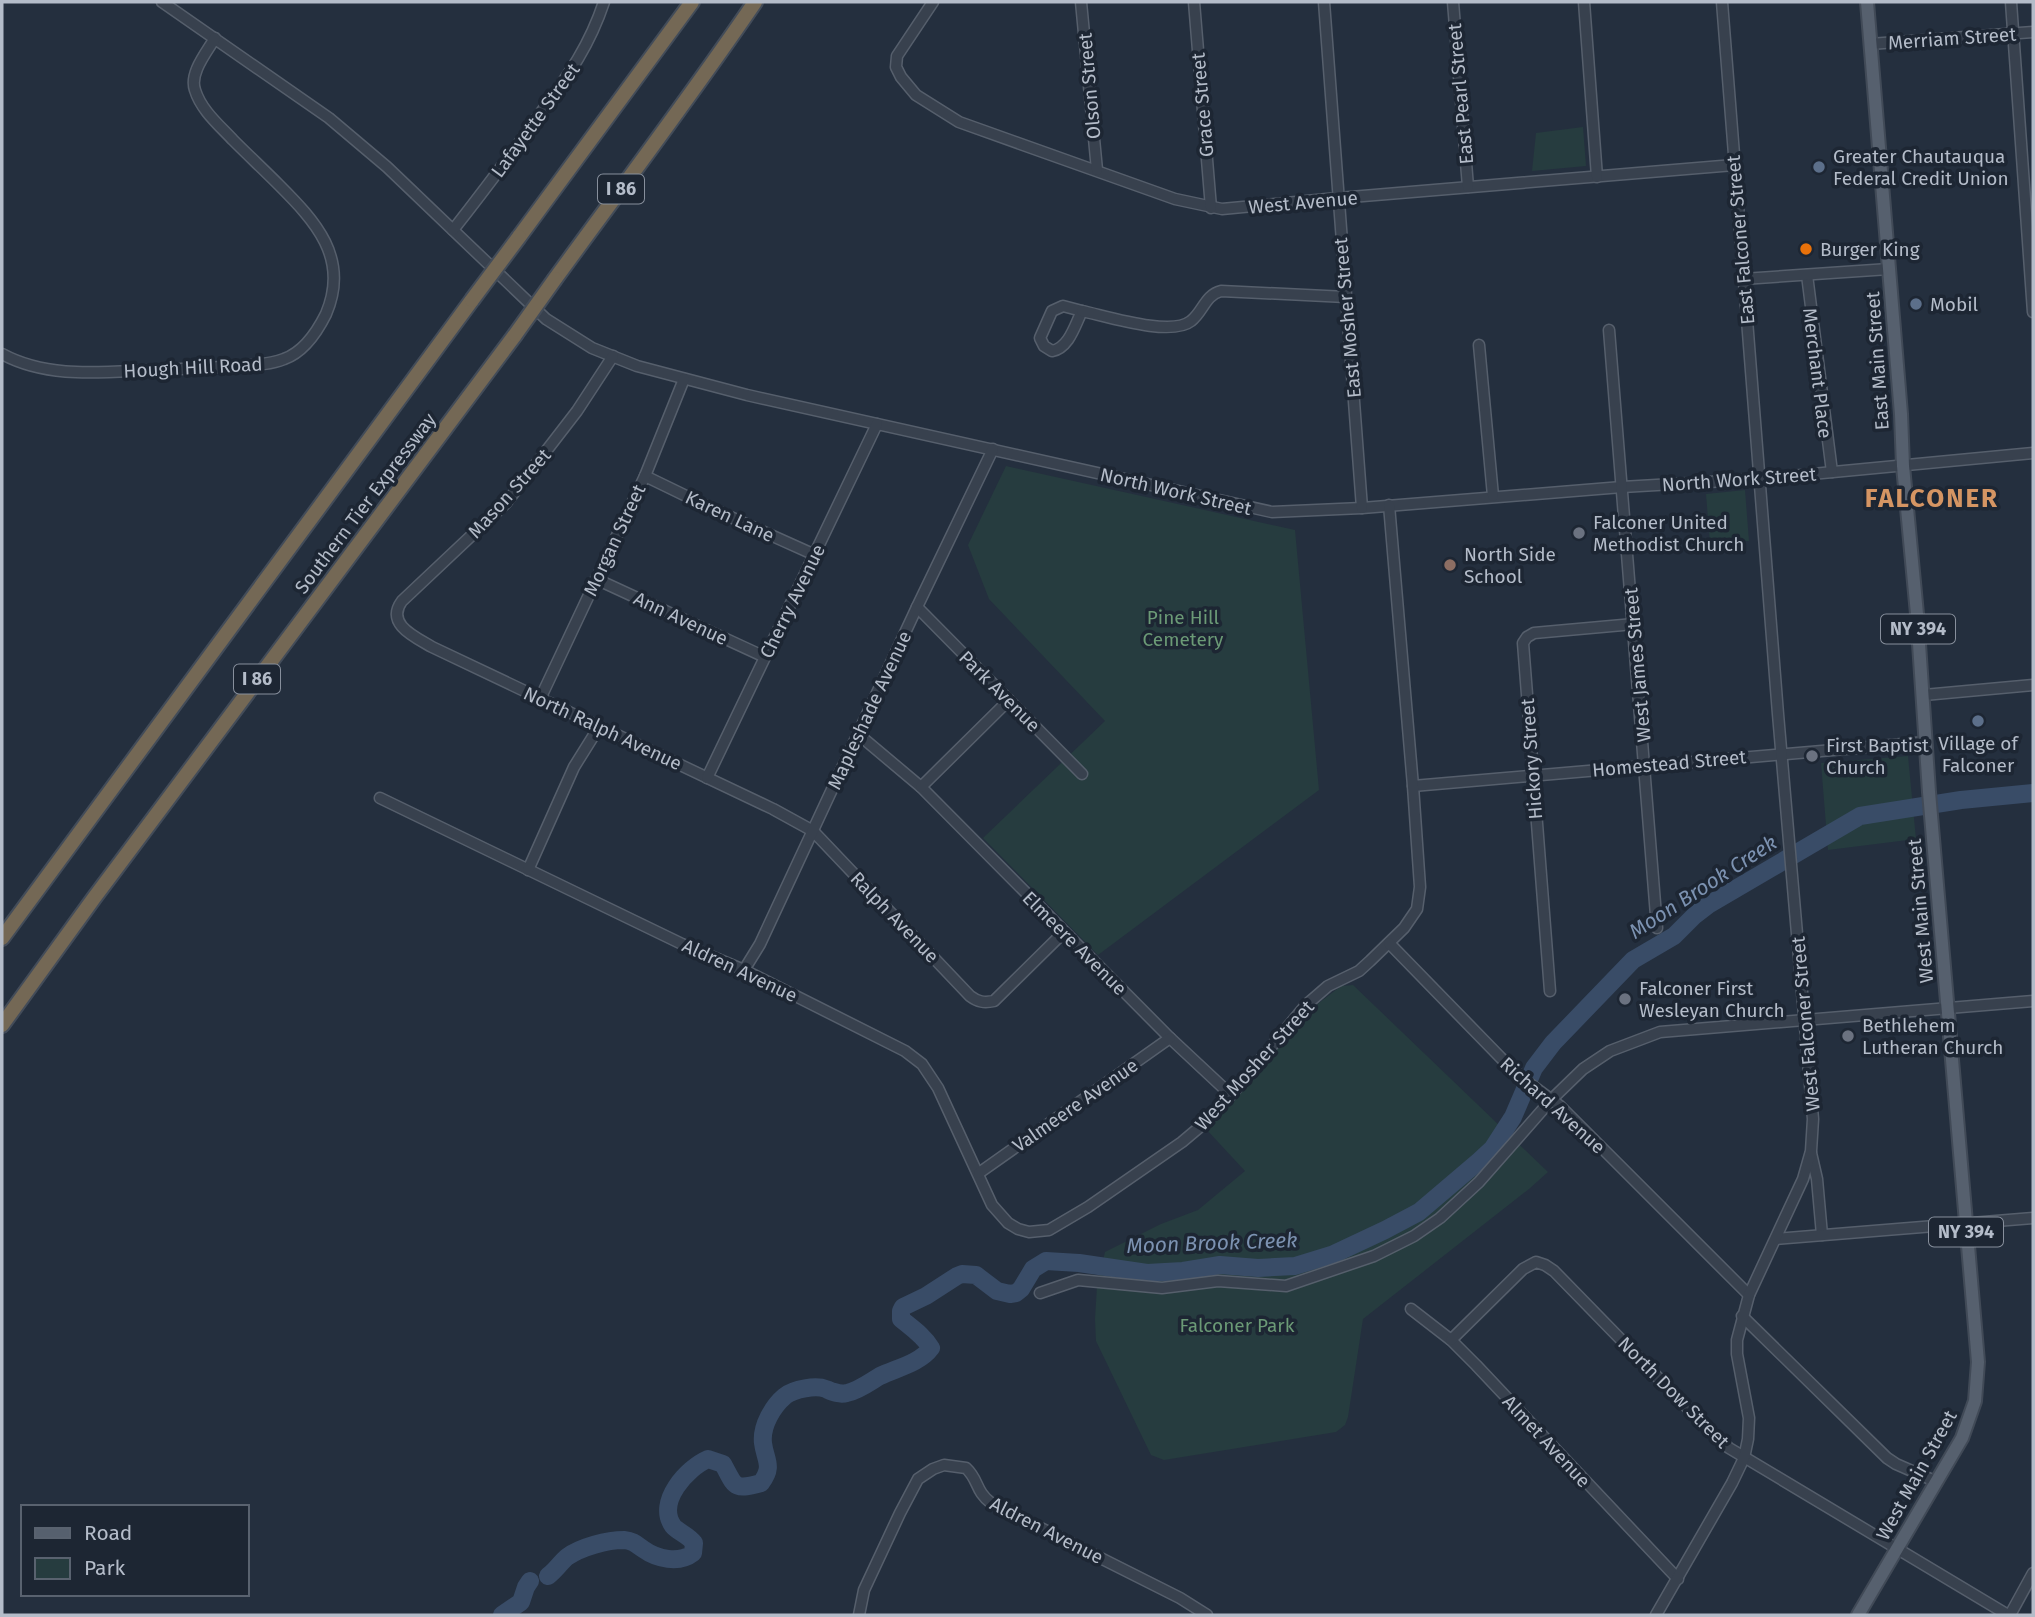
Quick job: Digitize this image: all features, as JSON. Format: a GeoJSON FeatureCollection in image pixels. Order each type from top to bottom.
{"type":"FeatureCollection","features":[{"type":"Feature","properties":{"kind":"highway","name":"Southern Tier Expressway"},"geometry":{"type":"LineString","coordinates":[[2,1025],[605,212],[755,2]]}},
{"type":"Feature","properties":{"kind":"highway","name":"Southern Tier Expressway"},"geometry":{"type":"LineString","coordinates":[[2,938],[689,5]]}},
{"type":"Feature","properties":{"kind":"main road","name":"East Main Street"},"geometry":{"type":"LineString","coordinates":[[1867,2],[1903,466]]}},
{"type":"Feature","properties":{"kind":"main road","name":"West Main Street"},"geometry":{"type":"LineString","coordinates":[[1858,1615],[1962,1438],[1975,1401],[1978,1362],[1903,466]]}},
{"type":"Feature","properties":{"kind":"street","name":"North Work Street"},"geometry":{"type":"LineString","coordinates":[[162,2],[329,118],[387,167],[546,319],[592,348],[638,366],[684,379],[1164,490],[1272,512],[1759,479],[2033,453]]}},
{"type":"Feature","properties":{"kind":"street","name":"Lafayette Street"},"geometry":{"type":"LineString","coordinates":[[453,230],[570,72],[593,33],[604,2]]}},
{"type":"Feature","properties":{"kind":"street","name":"West Avenue"},"geometry":{"type":"LineString","coordinates":[[933,2],[897,56],[896,67],[916,95],[959,122],[1175,199],[1211,208],[1734,165]]}},
{"type":"Feature","properties":{"kind":"street","name":"Olson Street"},"geometry":{"type":"LineString","coordinates":[[1081,2],[1097,170]]}},
{"type":"Feature","properties":{"kind":"street","name":"Grace Street"},"geometry":{"type":"LineString","coordinates":[[1194,2],[1211,208]]}},
{"type":"Feature","properties":{"kind":"street","name":"East Mosher Street"},"geometry":{"type":"LineString","coordinates":[[1324,2],[1362,508]]}},
{"type":"Feature","properties":{"kind":"street","name":"East Pearl Street"},"geometry":{"type":"LineString","coordinates":[[1453,2],[1468,187]]}},
{"type":"Feature","properties":{"kind":"street"},"geometry":{"type":"LineString","coordinates":[[1584,2],[1597,177]]}},
{"type":"Feature","properties":{"kind":"street","name":"East Falconer Street"},"geometry":{"type":"LineString","coordinates":[[1722,2],[1759,479]]}},
{"type":"Feature","properties":{"kind":"street"},"geometry":{"type":"LineString","coordinates":[[2011,2],[2033,312]]}},
{"type":"Feature","properties":{"kind":"street","name":"Merriam Street"},"geometry":{"type":"LineString","coordinates":[[1870,44],[2033,32]]}},
{"type":"Feature","properties":{"kind":"street","name":"Hough Hill Road"},"geometry":{"type":"LineString","coordinates":[[2,354],[34,368],[57,371],[195,368],[266,364],[285,359],[311,338],[328,309],[332,294],[333,276],[329,250],[320,231],[304,209],[202,105],[193,88],[194,75],[215,38]]}},
{"type":"Feature","properties":{"kind":"street"},"geometry":{"type":"LineString","coordinates":[[1743,279],[1889,269]]}},
{"type":"Feature","properties":{"kind":"street","name":"Merchant Place"},"geometry":{"type":"LineString","coordinates":[[1807,275],[1832,472]]}},
{"type":"Feature","properties":{"kind":"street"},"geometry":{"type":"LineString","coordinates":[[1082,311],[1065,345],[1059,350],[1052,351],[1041,342],[1041,333],[1052,311],[1063,306],[1153,326],[1172,327],[1191,321],[1214,292],[1221,290],[1346,297]]}},
{"type":"Feature","properties":{"kind":"street","name":"West James Street"},"geometry":{"type":"LineString","coordinates":[[1609,330],[1657,928]]}},
{"type":"Feature","properties":{"kind":"street"},"geometry":{"type":"LineString","coordinates":[[1479,345],[1493,496]]}},
{"type":"Feature","properties":{"kind":"street","name":"Mason Street"},"geometry":{"type":"LineString","coordinates":[[397,620],[398,607],[402,601],[489,519],[526,479],[577,411],[613,356]]}},
{"type":"Feature","properties":{"kind":"street","name":"Morgan Street"},"geometry":{"type":"LineString","coordinates":[[540,699],[645,476],[684,379]]}},
{"type":"Feature","properties":{"kind":"street","name":"Cherry Avenue"},"geometry":{"type":"LineString","coordinates":[[708,778],[877,424]]}},
{"type":"Feature","properties":{"kind":"street","name":"Mapleshade Avenue"},"geometry":{"type":"LineString","coordinates":[[744,970],[760,944],[993,449]]}},
{"type":"Feature","properties":{"kind":"street","name":"Karen Lane"},"geometry":{"type":"LineString","coordinates":[[645,476],[815,555]]}},
{"type":"Feature","properties":{"kind":"street","name":"West Falconer Street"},"geometry":{"type":"LineString","coordinates":[[1656,1615],[1744,1458],[1749,1418],[1737,1354],[1742,1316],[1803,1179],[1811,1151],[1812,1088],[1803,1019],[1759,479]]}},
{"type":"Feature","properties":{"kind":"street","name":"West Mosher Street"},"geometry":{"type":"LineString","coordinates":[[1018,1229],[1039,1232],[1058,1226],[1193,1134],[1231,1095],[1306,1005],[1328,986],[1359,971],[1389,943],[1417,909],[1419,899],[1413,786],[1389,505]]}},
{"type":"Feature","properties":{"kind":"street","name":"Ann Avenue"},"geometry":{"type":"LineString","coordinates":[[596,579],[765,657]]}},
{"type":"Feature","properties":{"kind":"street","name":"Park Avenue"},"geometry":{"type":"LineString","coordinates":[[917,607],[1082,774]]}},
{"type":"Feature","properties":{"kind":"street","name":"North Ralph Avenue"},"geometry":{"type":"LineString","coordinates":[[397,620],[405,631],[432,647],[773,809],[813,831]]}},
{"type":"Feature","properties":{"kind":"street","name":"Hickory Street"},"geometry":{"type":"LineString","coordinates":[[1550,991],[1523,643],[1534,633],[1634,624]]}},
{"type":"Feature","properties":{"kind":"street"},"geometry":{"type":"LineString","coordinates":[[1924,695],[2033,685]]}},
{"type":"Feature","properties":{"kind":"street"},"geometry":{"type":"LineString","coordinates":[[921,787],[1009,700]]}},
{"type":"Feature","properties":{"kind":"street"},"geometry":{"type":"LineString","coordinates":[[528,870],[574,767],[598,727]]}},
{"type":"Feature","properties":{"kind":"street","name":"Elmeere Avenue"},"geometry":{"type":"LineString","coordinates":[[858,734],[921,787],[1170,1038],[1231,1095]]}},
{"type":"Feature","properties":{"kind":"street","name":"Homestead Street"},"geometry":{"type":"LineString","coordinates":[[1413,786],[1926,742]]}},
{"type":"Feature","properties":{"kind":"street","name":"Aldren Avenue"},"geometry":{"type":"LineString","coordinates":[[380,798],[682,944],[744,970],[905,1051],[922,1064],[938,1088],[992,1205],[1008,1223],[1018,1229]]}},
{"type":"Feature","properties":{"kind":"street","name":"Ralph Avenue"},"geometry":{"type":"LineString","coordinates":[[813,831],[977,1001],[986,1003],[994,1000],[1064,932]]}},
{"type":"Feature","properties":{"kind":"street","name":"Richard Avenue"},"geometry":{"type":"LineString","coordinates":[[1389,943],[1501,1058],[1522,1078],[1552,1099],[1749,1296]]}},
{"type":"Feature","properties":{"kind":"street"},"geometry":{"type":"LineString","coordinates":[[1040,1293],[1078,1280],[1163,1288],[1218,1281],[1286,1286],[1363,1259],[1414,1236],[1440,1218],[1479,1182],[1552,1099],[1597,1058],[1660,1032],[2033,1000]]}},
{"type":"Feature","properties":{"kind":"street","name":"Valmeere Avenue"},"geometry":{"type":"LineString","coordinates":[[979,1173],[1170,1038]]}},
{"type":"Feature","properties":{"kind":"street"},"geometry":{"type":"LineString","coordinates":[[1811,1151],[1817,1179],[1822,1235]]}},
{"type":"Feature","properties":{"kind":"street"},"geometry":{"type":"LineString","coordinates":[[1776,1238],[2033,1218]]}},
{"type":"Feature","properties":{"kind":"street","name":"North Dow Street"},"geometry":{"type":"LineString","coordinates":[[1451,1340],[1522,1269],[1536,1262],[1545,1265],[1554,1271],[1715,1436],[1744,1458],[2009,1615]]}},
{"type":"Feature","properties":{"kind":"street","name":"Almet Avenue"},"geometry":{"type":"LineString","coordinates":[[1411,1309],[1451,1340],[1678,1579]]}},
{"type":"Feature","properties":{"kind":"street"},"geometry":{"type":"LineString","coordinates":[[1742,1316],[1886,1458],[1937,1482]]}},
{"type":"Feature","properties":{"kind":"street","name":"Aldren Avenue"},"geometry":{"type":"LineString","coordinates":[[859,1615],[864,1590],[913,1488],[925,1473],[944,1465],[966,1468],[974,1478],[979,1492],[991,1503],[1180,1598],[1207,1615]]}},
{"type":"Feature","properties":{"kind":"street"},"geometry":{"type":"LineString","coordinates":[[2009,1615],[2033,1573]]}},
{"type":"Feature","properties":{"kind":"green space"},"geometry":{"type":"Polygon","coordinates":[[[1583,127],[1586,166],[1532,171],[1536,133],[1583,127]]]}},
{"type":"Feature","properties":{"kind":"green space","name":"Pine Hill Cemetery"},"geometry":{"type":"Polygon","coordinates":[[[1006,466],[1295,530],[1319,790],[1098,955],[983,838],[1105,721],[989,599],[968,545],[1006,466]]]}},
{"type":"Feature","properties":{"kind":"green space"},"geometry":{"type":"Polygon","coordinates":[[[1745,490],[1749,541],[1710,543],[1706,494],[1745,490]]]}},
{"type":"Feature","properties":{"kind":"green space"},"geometry":{"type":"Polygon","coordinates":[[[1908,756],[1916,839],[1828,850],[1821,763],[1908,756]]]}},
{"type":"Feature","properties":{"kind":"green space","name":"Falconer Park"},"geometry":{"type":"Polygon","coordinates":[[[1353,985],[1548,1172],[1363,1319],[1348,1417],[1345,1425],[1336,1432],[1164,1460],[1151,1455],[1096,1341],[1097,1286],[1105,1252],[1161,1224],[1198,1210],[1245,1171],[1206,1129],[1315,1006],[1341,986],[1353,985]]]}},
{"type":"Feature","properties":{"kind":"waterway","name":"Moon Brook Creek"},"geometry":{"type":"LineString","coordinates":[[548,1576],[573,1553],[610,1541],[630,1541],[668,1559],[693,1553],[694,1543],[673,1526],[669,1517],[671,1497],[683,1478],[708,1459],[723,1464],[736,1485],[761,1483],[768,1467],[763,1443],[764,1430],[772,1411],[781,1400],[794,1391],[811,1388],[844,1394],[851,1392],[921,1358],[931,1348],[901,1319],[901,1311],[903,1307],[957,1276],[976,1275],[997,1291],[1010,1294],[1021,1289],[1033,1269],[1046,1261],[1147,1273],[1220,1265],[1258,1268],[1295,1266],[1334,1254],[1385,1230],[1419,1212],[1493,1148],[1513,1117],[1534,1068],[1553,1043],[1633,960],[1674,936],[1708,905],[1860,816],[1961,800],[2033,793]]}},
{"type":"Feature","properties":{"kind":"waterway","name":"Moon Brook Creek"},"geometry":{"type":"LineString","coordinates":[[502,1615],[521,1602],[530,1581]]}},
{"type":"Feature","properties":{"kind":"place","name":"Greater Chautauqua Federal Credit Union"},"geometry":{"type":"Point","coordinates":[1819,167]}},
{"type":"Feature","properties":{"kind":"place","name":"Burger King"},"geometry":{"type":"Point","coordinates":[1806,249]}},
{"type":"Feature","properties":{"kind":"place","name":"Mobil"},"geometry":{"type":"Point","coordinates":[1916,304]}},
{"type":"Feature","properties":{"kind":"place","name":"Falconer United Methodist Church"},"geometry":{"type":"Point","coordinates":[1579,533]}},
{"type":"Feature","properties":{"kind":"place","name":"North Side School"},"geometry":{"type":"Point","coordinates":[1450,565]}},
{"type":"Feature","properties":{"kind":"place","name":"Village of Falconer"},"geometry":{"type":"Point","coordinates":[1978,721]}},
{"type":"Feature","properties":{"kind":"place","name":"First Baptist Church"},"geometry":{"type":"Point","coordinates":[1812,756]}},
{"type":"Feature","properties":{"kind":"place","name":"Falconer First Wesleyan Church"},"geometry":{"type":"Point","coordinates":[1625,999]}},
{"type":"Feature","properties":{"kind":"place","name":"Bethlehem Lutheran Church"},"geometry":{"type":"Point","coordinates":[1848,1036]}},
{"type":"Feature","properties":{"kind":"district","name":"FALCONER"},"geometry":{"type":"Point","coordinates":[1932,498]}}]}
